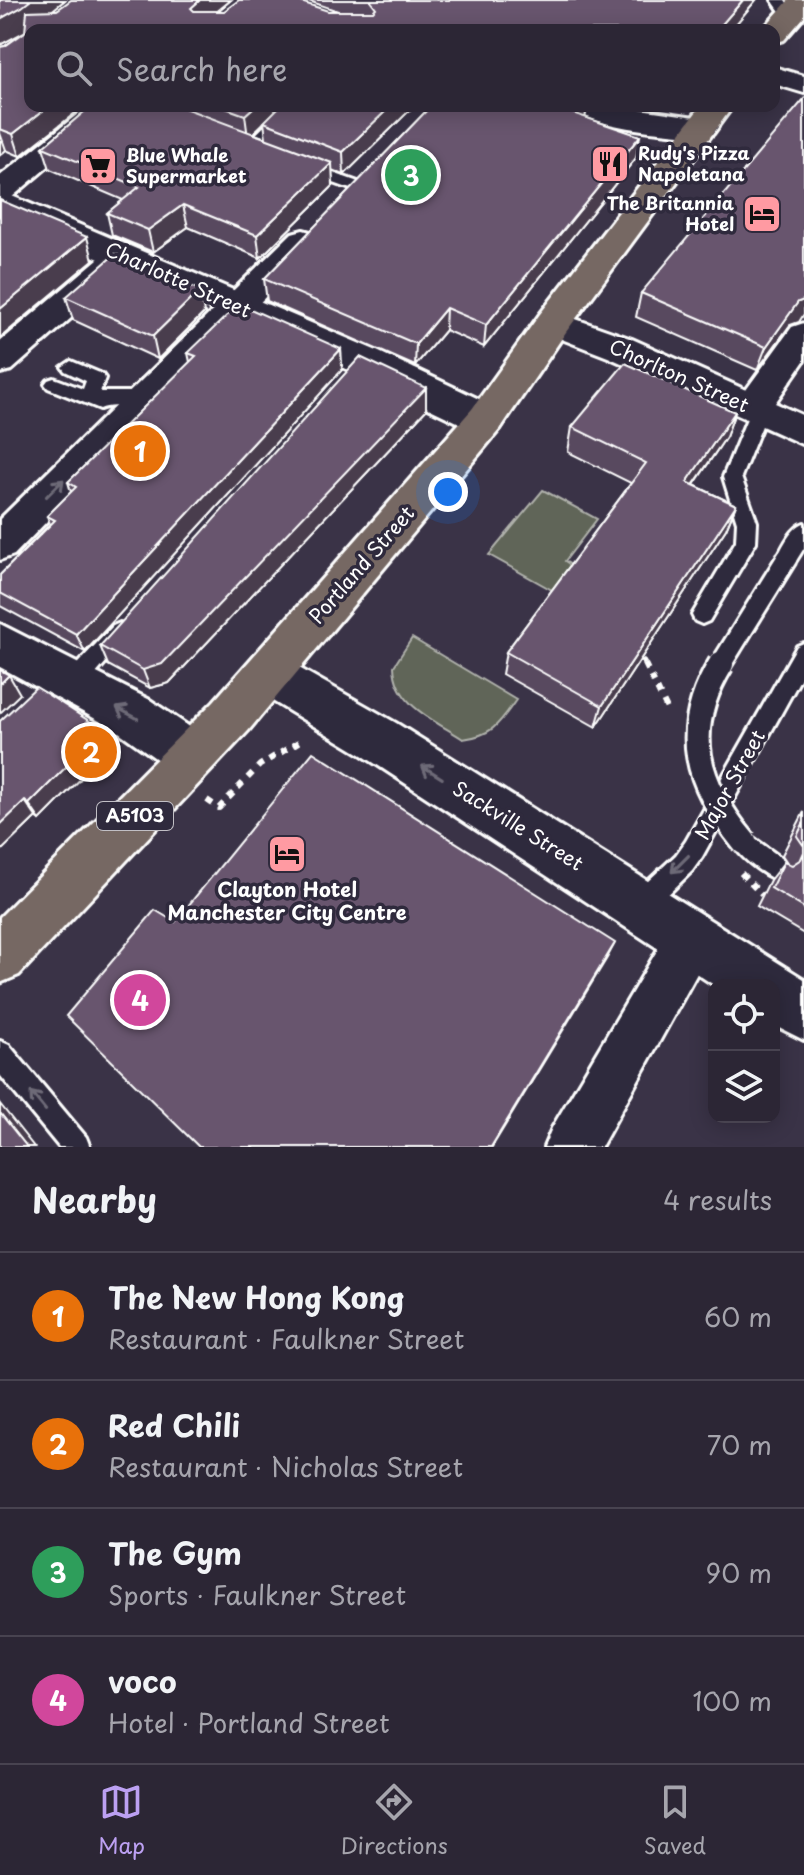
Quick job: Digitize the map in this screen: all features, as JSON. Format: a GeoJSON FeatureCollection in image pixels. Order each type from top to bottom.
{"type":"FeatureCollection","features":[{"type":"Feature","properties":{"kind":"main road","name":"Portland Street"},"geometry":{"type":"LineString","coordinates":[[0,956],[268,674],[486,419],[553,323],[709,117]]}},
{"type":"Feature","properties":{"kind":"street"},"geometry":{"type":"LineString","coordinates":[[780,77],[804,85]]}},
{"type":"Feature","properties":{"kind":"street"},"geometry":{"type":"LineString","coordinates":[[0,191],[98,112]]}},
{"type":"Feature","properties":{"kind":"street"},"geometry":{"type":"LineString","coordinates":[[603,112],[643,137],[669,169]]}},
{"type":"Feature","properties":{"kind":"street"},"geometry":{"type":"LineString","coordinates":[[619,112],[709,117]]}},
{"type":"Feature","properties":{"kind":"street"},"geometry":{"type":"LineString","coordinates":[[0,544],[366,176]]}},
{"type":"Feature","properties":{"kind":"street","name":"Charlotte Street"},"geometry":{"type":"LineString","coordinates":[[0,202],[238,307],[355,372],[486,419]]}},
{"type":"Feature","properties":{"kind":"street"},"geometry":{"type":"LineString","coordinates":[[0,361],[123,255]]}},
{"type":"Feature","properties":{"kind":"street","name":"Chorlton Street"},"geometry":{"type":"LineString","coordinates":[[553,323],[620,348],[804,431]]}},
{"type":"Feature","properties":{"kind":"street"},"geometry":{"type":"LineString","coordinates":[[756,409],[804,335]]}},
{"type":"Feature","properties":{"kind":"street"},"geometry":{"type":"LineString","coordinates":[[0,644],[58,683],[133,715],[192,756]]}},
{"type":"Feature","properties":{"kind":"street","name":"Sackville Street"},"geometry":{"type":"LineString","coordinates":[[268,674],[379,739],[754,979]]}},
{"type":"Feature","properties":{"kind":"street"},"geometry":{"type":"LineString","coordinates":[[571,1147],[691,939]]}},
{"type":"Feature","properties":{"kind":"street"},"geometry":{"type":"LineString","coordinates":[[780,996],[804,1012]]}},
{"type":"Feature","properties":{"kind":"lane"},"geometry":{"type":"LineString","coordinates":[[250,148],[287,112]]}},
{"type":"Feature","properties":{"kind":"lane"},"geometry":{"type":"LineString","coordinates":[[290,162],[366,176]]}},
{"type":"Feature","properties":{"kind":"lane"},"geometry":{"type":"LineString","coordinates":[[71,367],[96,378],[89,398]]}},
{"type":"Feature","properties":{"kind":"lane"},"geometry":{"type":"LineString","coordinates":[[54,384],[89,398],[138,406]]}},
{"type":"Feature","properties":{"kind":"lane"},"geometry":{"type":"LineString","coordinates":[[702,615],[746,542],[747,522],[732,477],[756,409]]}},
{"type":"Feature","properties":{"kind":"lane"},"geometry":{"type":"LineString","coordinates":[[776,868],[744,842],[718,810],[706,783],[694,741],[694,723],[699,702],[709,684],[804,531]]}},
{"type":"Feature","properties":{"kind":"lane"},"geometry":{"type":"LineString","coordinates":[[58,683],[138,612]]}},
{"type":"Feature","properties":{"kind":"lane","name":"Major Street"},"geometry":{"type":"LineString","coordinates":[[640,905],[684,863],[694,849],[804,652]]}},
{"type":"Feature","properties":{"kind":"lane"},"geometry":{"type":"LineString","coordinates":[[0,1054],[76,1147]]}},
{"type":"Feature","properties":{"kind":"path"},"geometry":{"type":"LineString","coordinates":[[718,157],[739,165]]}},
{"type":"Feature","properties":{"kind":"path"},"geometry":{"type":"LineString","coordinates":[[219,808],[268,759],[290,752]]}},
{"type":"Feature","properties":{"kind":"green space"},"geometry":{"type":"Polygon","coordinates":[[[543,490],[597,519],[565,561],[578,570],[561,595],[489,555],[543,490]]]}},
{"type":"Feature","properties":{"kind":"green space"},"geometry":{"type":"Polygon","coordinates":[[[412,638],[516,700],[500,722],[482,735],[463,739],[418,710],[401,691],[394,666],[412,638]]]}},
{"type":"Feature","properties":{"kind":"building"},"geometry":{"type":"Polygon","coordinates":[[[0,0],[31,0],[0,19],[0,0]]]}},
{"type":"Feature","properties":{"kind":"building"},"geometry":{"type":"Polygon","coordinates":[[[71,0],[200,0],[191,8],[194,11],[224,11],[239,0],[295,0],[328,11],[373,11],[376,8],[370,0],[743,0],[722,24],[26,24],[27,11],[57,10],[71,0]]]}},
{"type":"Feature","properties":{"kind":"building"},"geometry":{"type":"Polygon","coordinates":[[[24,33],[24,112],[41,112],[13,134],[0,129],[0,47],[24,33]]]}},
{"type":"Feature","properties":{"kind":"building","name":"The Britannia Hotel"},"geometry":{"type":"Polygon","coordinates":[[[804,99],[804,300],[798,302],[766,347],[641,293],[804,99]]]}},
{"type":"Feature","properties":{"kind":"building"},"geometry":{"type":"Polygon","coordinates":[[[84,112],[195,112],[332,163],[257,235],[183,205],[148,230],[107,213],[139,187],[43,147],[84,112]]]}},
{"type":"Feature","properties":{"kind":"building"},"geometry":{"type":"Polygon","coordinates":[[[274,112],[385,112],[343,152],[264,122],[274,112]]]}},
{"type":"Feature","properties":{"kind":"building"},"geometry":{"type":"Polygon","coordinates":[[[425,112],[570,112],[640,136],[486,325],[446,308],[416,344],[264,279],[425,112]]]}},
{"type":"Feature","properties":{"kind":"building"},"geometry":{"type":"Polygon","coordinates":[[[0,200],[87,237],[0,309],[0,200]]]}},
{"type":"Feature","properties":{"kind":"building"},"geometry":{"type":"Polygon","coordinates":[[[115,254],[200,290],[153,336],[66,297],[115,254]]]}},
{"type":"Feature","properties":{"kind":"building"},"geometry":{"type":"Polygon","coordinates":[[[239,304],[341,349],[76,634],[0,593],[0,575],[55,520],[47,516],[76,487],[68,482],[196,356],[188,353],[239,304]]]}},
{"type":"Feature","properties":{"kind":"building"},"geometry":{"type":"Polygon","coordinates":[[[360,357],[426,388],[162,664],[143,670],[100,646],[360,357]]]}},
{"type":"Feature","properties":{"kind":"building"},"geometry":{"type":"Polygon","coordinates":[[[625,363],[735,412],[687,482],[736,505],[602,706],[506,652],[646,463],[572,427],[625,363]]]}},
{"type":"Feature","properties":{"kind":"building"},"geometry":{"type":"Polygon","coordinates":[[[0,670],[9,675],[0,684],[0,670]]]}},
{"type":"Feature","properties":{"kind":"building"},"geometry":{"type":"Polygon","coordinates":[[[36,687],[103,730],[29,804],[25,801],[0,825],[0,721],[36,687]]]}},
{"type":"Feature","properties":{"kind":"building"},"geometry":{"type":"Polygon","coordinates":[[[313,752],[615,943],[491,1147],[199,1147],[66,1016],[155,910],[175,922],[313,752]]]}},
{"type":"Feature","properties":{"kind":"building"},"geometry":{"type":"Polygon","coordinates":[[[804,822],[804,846],[797,836],[804,822]]]}},
{"type":"Feature","properties":{"kind":"building"},"geometry":{"type":"Polygon","coordinates":[[[804,852],[804,908],[771,888],[784,862],[792,865],[801,859],[804,852]]]}},
{"type":"Feature","properties":{"kind":"building"},"geometry":{"type":"Polygon","coordinates":[[[0,1113],[27,1147],[0,1147],[0,1113]]]}},
{"type":"Feature","properties":{"kind":"place","name":"Rudy's Pizza Napoletana"},"geometry":{"type":"Point","coordinates":[610,164]}},
{"type":"Feature","properties":{"kind":"place","name":"Blue Whale Supermarket"},"geometry":{"type":"Point","coordinates":[98,166]}},
{"type":"Feature","properties":{"kind":"place","name":"The Gym"},"geometry":{"type":"Point","coordinates":[411,175]}},
{"type":"Feature","properties":{"kind":"place","name":"The Britannia Hotel"},"geometry":{"type":"Point","coordinates":[762,214]}},
{"type":"Feature","properties":{"kind":"place","name":"The New Hong Kong"},"geometry":{"type":"Point","coordinates":[140,451]}},
{"type":"Feature","properties":{"kind":"place","name":"Red Chili"},"geometry":{"type":"Point","coordinates":[91,752]}},
{"type":"Feature","properties":{"kind":"place","name":"Clayton Hotel Manchester City Centre"},"geometry":{"type":"Point","coordinates":[287,854]}},
{"type":"Feature","properties":{"kind":"place","name":"voco"},"geometry":{"type":"Point","coordinates":[140,1000]}}]}
